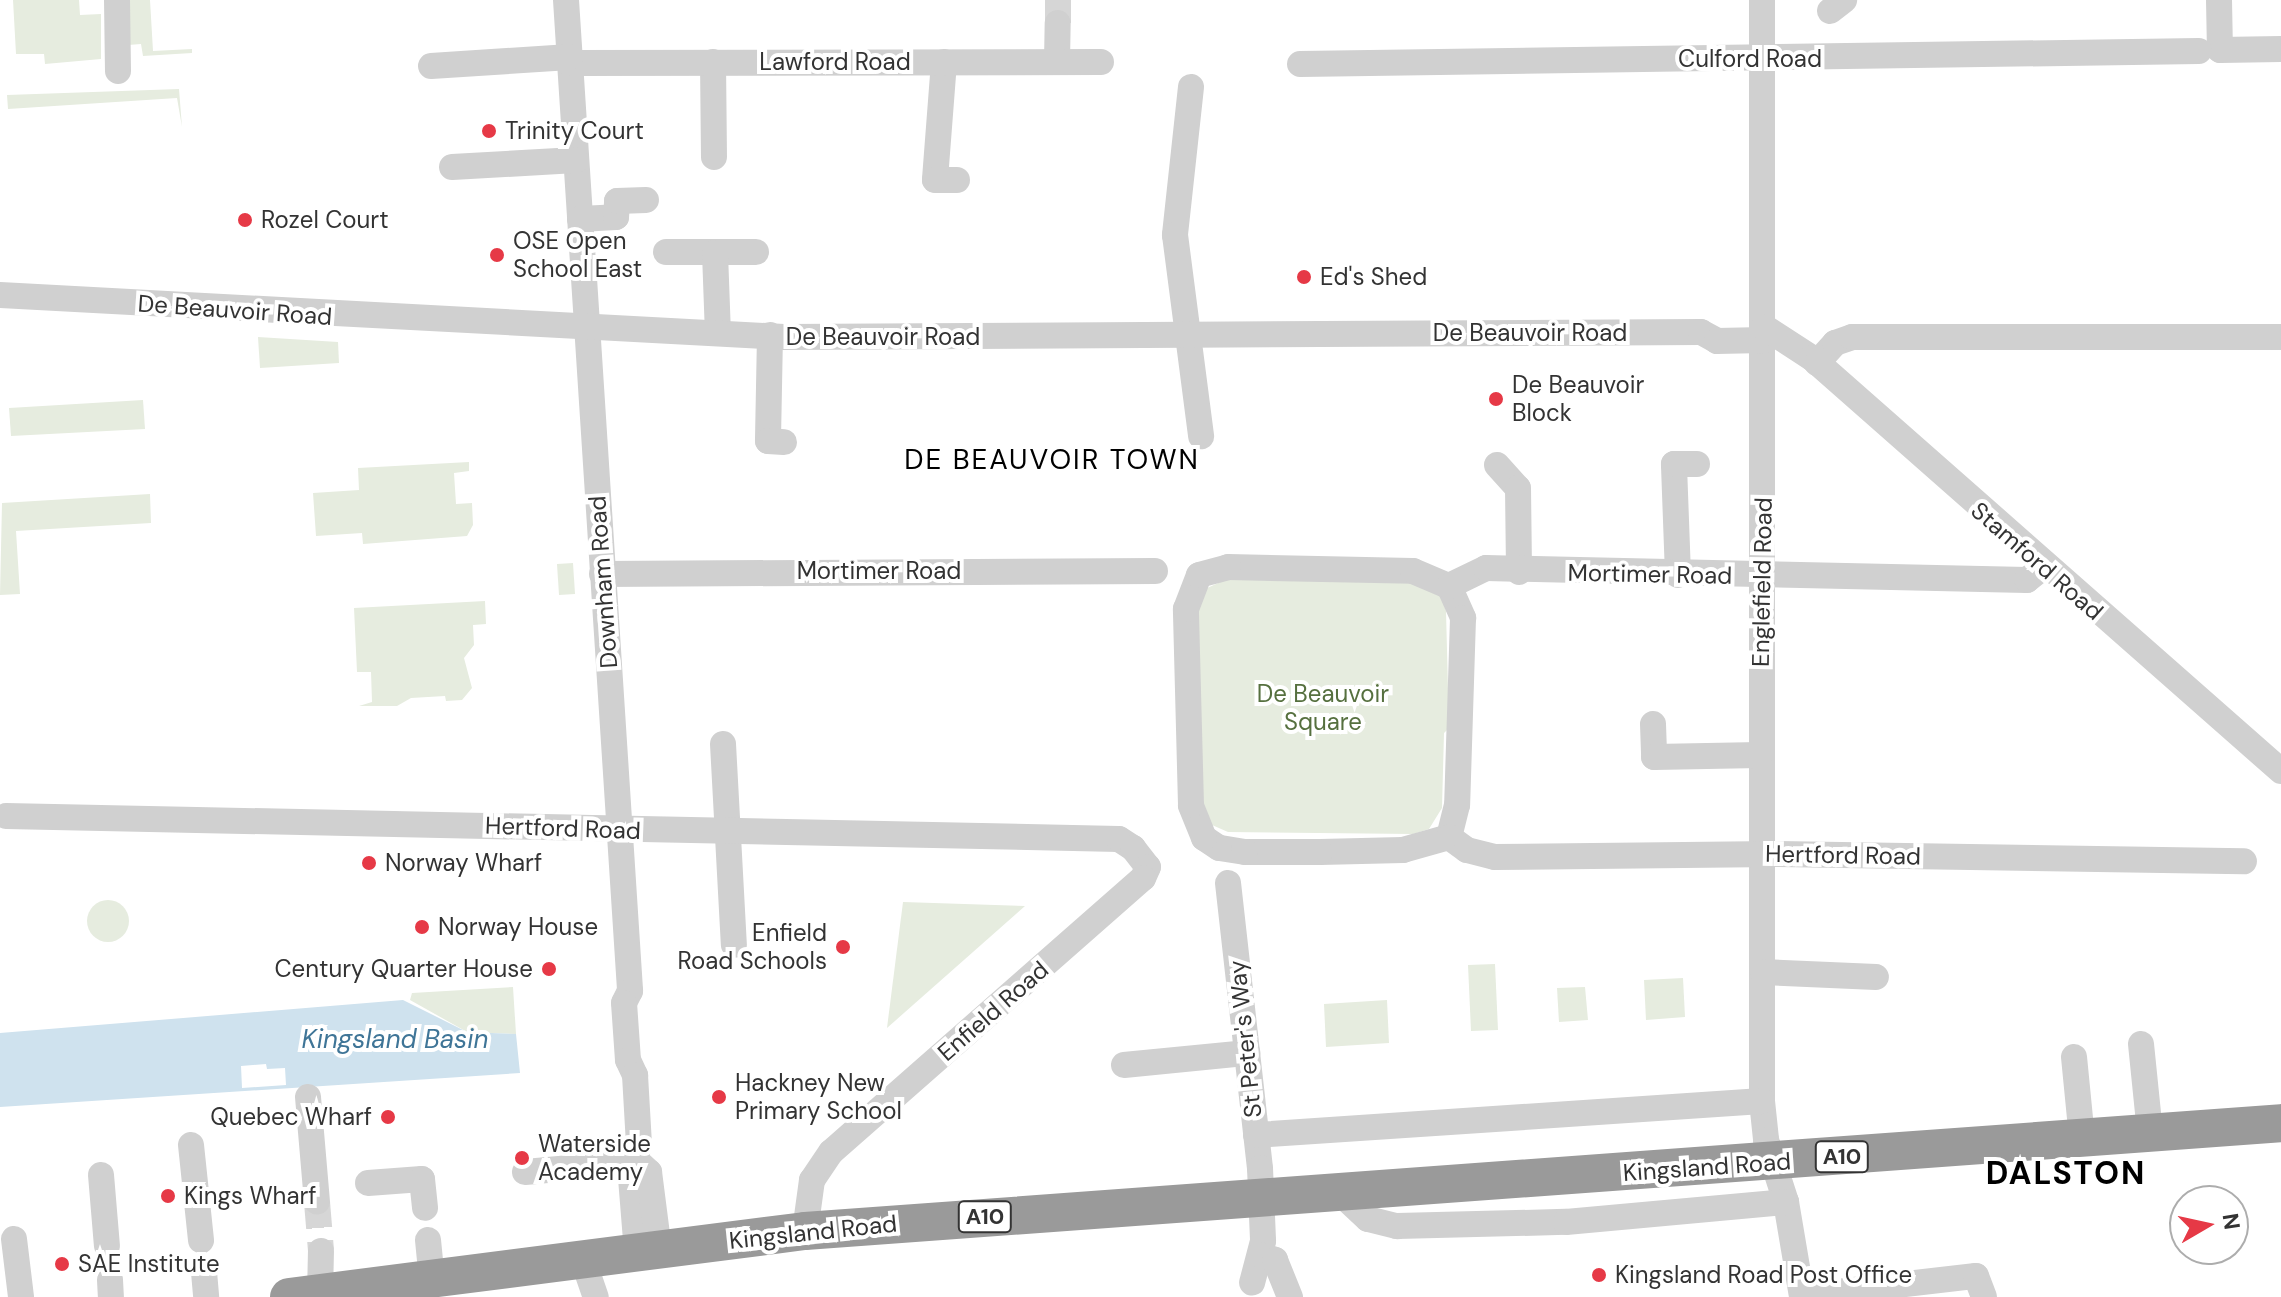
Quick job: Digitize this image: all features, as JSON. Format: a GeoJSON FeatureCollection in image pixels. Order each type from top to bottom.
{"type":"FeatureCollection","features":[{"type":"Feature","properties":{"kind":"highway","name":"Kingsland Road"},"geometry":{"type":"LineString","coordinates":[[305,1295],[453,1285],[583,1260],[805,1231],[1261,1195],[1340,1193],[1563,1178],[2281,1123]]}},
{"type":"Feature","properties":{"kind":"street"},"geometry":{"type":"LineString","coordinates":[[117,0],[118,71]]}},
{"type":"Feature","properties":{"kind":"street","name":"Downham Road"},"geometry":{"type":"LineString","coordinates":[[566,0],[630,991],[624,1003],[628,1060],[635,1075],[638,1162],[649,1172],[648,1252]]}},
{"type":"Feature","properties":{"kind":"street","name":"Englefield Road"},"geometry":{"type":"LineString","coordinates":[[1762,0],[1762,1101],[1766,1140],[1776,1162],[1786,1202],[1802,1296]]}},
{"type":"Feature","properties":{"kind":"street"},"geometry":{"type":"LineString","coordinates":[[2210,50],[2219,0]]}},
{"type":"Feature","properties":{"kind":"street"},"geometry":{"type":"LineString","coordinates":[[1057,62],[1058,23]]}},
{"type":"Feature","properties":{"kind":"street","name":"Culford Road"},"geometry":{"type":"LineString","coordinates":[[1300,64],[2281,49]]}},
{"type":"Feature","properties":{"kind":"street","name":"Lawford Road"},"geometry":{"type":"LineString","coordinates":[[431,66],[570,60],[1101,62]]}},
{"type":"Feature","properties":{"kind":"street"},"geometry":{"type":"LineString","coordinates":[[713,62],[714,157]]}},
{"type":"Feature","properties":{"kind":"street"},"geometry":{"type":"LineString","coordinates":[[944,62],[935,180],[957,180]]}},
{"type":"Feature","properties":{"kind":"street"},"geometry":{"type":"LineString","coordinates":[[1191,87],[1175,235],[1201,436]]}},
{"type":"Feature","properties":{"kind":"street"},"geometry":{"type":"LineString","coordinates":[[452,167],[576,160]]}},
{"type":"Feature","properties":{"kind":"street"},"geometry":{"type":"LineString","coordinates":[[580,219],[616,217],[617,201],[646,200]]}},
{"type":"Feature","properties":{"kind":"street"},"geometry":{"type":"LineString","coordinates":[[666,252],[756,252]]}},
{"type":"Feature","properties":{"kind":"street"},"geometry":{"type":"LineString","coordinates":[[715,253],[718,333]]}},
{"type":"Feature","properties":{"kind":"street","name":"De Beauvoir Road"},"geometry":{"type":"LineString","coordinates":[[0,295],[770,335],[1188,337],[1701,332],[1717,341],[1764,341]]}},
{"type":"Feature","properties":{"kind":"street"},"geometry":{"type":"LineString","coordinates":[[770,335],[768,441],[784,442]]}},
{"type":"Feature","properties":{"kind":"street"},"geometry":{"type":"LineString","coordinates":[[1807,356],[1852,337],[2281,337]]}},
{"type":"Feature","properties":{"kind":"street","name":"Stamford Road"},"geometry":{"type":"LineString","coordinates":[[1764,341],[1807,356],[2043,567],[2281,771]]}},
{"type":"Feature","properties":{"kind":"street"},"geometry":{"type":"LineString","coordinates":[[1678,575],[1674,464],[1697,464]]}},
{"type":"Feature","properties":{"kind":"street"},"geometry":{"type":"LineString","coordinates":[[1497,465],[1518,488],[1519,572]]}},
{"type":"Feature","properties":{"kind":"street"},"geometry":{"type":"LineString","coordinates":[[1228,567],[1413,571],[1449,586],[1463,618],[1457,805],[1449,837],[1403,850],[1320,852],[1245,852],[1219,848],[1204,838],[1191,805],[1186,609],[1199,575],[1228,567]]}},
{"type":"Feature","properties":{"kind":"street","name":"Mortimer Road"},"geometry":{"type":"LineString","coordinates":[[1449,586],[1474,570],[2027,580],[2043,567]]}},
{"type":"Feature","properties":{"kind":"street","name":"Mortimer Road"},"geometry":{"type":"LineString","coordinates":[[602,574],[1155,571]]}},
{"type":"Feature","properties":{"kind":"street"},"geometry":{"type":"LineString","coordinates":[[1653,724],[1654,757],[1760,755]]}},
{"type":"Feature","properties":{"kind":"street"},"geometry":{"type":"LineString","coordinates":[[723,744],[734,945]]}},
{"type":"Feature","properties":{"kind":"street","name":"Hertford Road"},"geometry":{"type":"LineString","coordinates":[[6,816],[1119,839]]}},
{"type":"Feature","properties":{"kind":"street","name":"Hertford Road"},"geometry":{"type":"LineString","coordinates":[[1449,837],[1467,850],[1495,857],[1761,854],[2244,861]]}},
{"type":"Feature","properties":{"kind":"street","name":"Enfield Road"},"geometry":{"type":"LineString","coordinates":[[805,1231],[812,1180],[831,1152],[1143,878],[1148,867],[1119,839]]}},
{"type":"Feature","properties":{"kind":"street","name":"St Peter's Way"},"geometry":{"type":"LineString","coordinates":[[1228,883],[1261,1195],[1260,1255],[1252,1283]]}},
{"type":"Feature","properties":{"kind":"street"},"geometry":{"type":"LineString","coordinates":[[1763,972],[1876,977]]}},
{"type":"Feature","properties":{"kind":"street"},"geometry":{"type":"LineString","coordinates":[[2141,1044],[2150,1133]]}},
{"type":"Feature","properties":{"kind":"street"},"geometry":{"type":"LineString","coordinates":[[1124,1065],[1247,1053]]}},
{"type":"Feature","properties":{"kind":"street"},"geometry":{"type":"LineString","coordinates":[[2074,1057],[2082,1138]]}},
{"type":"Feature","properties":{"kind":"street"},"geometry":{"type":"LineString","coordinates":[[308,1097],[317,1202]]}},
{"type":"Feature","properties":{"kind":"street"},"geometry":{"type":"LineString","coordinates":[[1256,1135],[1762,1101]]}},
{"type":"Feature","properties":{"kind":"street"},"geometry":{"type":"LineString","coordinates":[[191,1145],[201,1240]]}},
{"type":"Feature","properties":{"kind":"street"},"geometry":{"type":"LineString","coordinates":[[525,1172],[638,1162]]}},
{"type":"Feature","properties":{"kind":"street"},"geometry":{"type":"LineString","coordinates":[[101,1175],[107,1246]]}},
{"type":"Feature","properties":{"kind":"street"},"geometry":{"type":"LineString","coordinates":[[1563,1178],[1566,1222]]}},
{"type":"Feature","properties":{"kind":"street"},"geometry":{"type":"LineString","coordinates":[[368,1183],[422,1179],[425,1208]]}},
{"type":"Feature","properties":{"kind":"street","name":"Kingsland Road"},"geometry":{"type":"LineString","coordinates":[[1340,1193],[1368,1219],[1397,1226],[1566,1222],[1786,1202]]}},
{"type":"Feature","properties":{"kind":"street"},"geometry":{"type":"LineString","coordinates":[[14,1239],[21,1297]]}},
{"type":"Feature","properties":{"kind":"street"},"geometry":{"type":"LineString","coordinates":[[428,1240],[453,1285]]}},
{"type":"Feature","properties":{"kind":"street"},"geometry":{"type":"LineString","coordinates":[[305,1295],[321,1251]]}},
{"type":"Feature","properties":{"kind":"street"},"geometry":{"type":"LineString","coordinates":[[1260,1255],[1275,1260],[1290,1297]]}},
{"type":"Feature","properties":{"kind":"street"},"geometry":{"type":"LineString","coordinates":[[583,1260],[596,1297]]}},
{"type":"Feature","properties":{"kind":"street"},"geometry":{"type":"LineString","coordinates":[[1802,1296],[1976,1276],[1984,1297]]}},
{"type":"Feature","properties":{"kind":"green space"},"geometry":{"type":"Polygon","coordinates":[[[13,0],[79,0],[80,15],[101,14],[101,59],[45,64],[44,54],[16,54],[13,0]]]}},
{"type":"Feature","properties":{"kind":"green space"},"geometry":{"type":"Polygon","coordinates":[[[127,0],[150,0],[153,51],[192,49],[192,53],[143,56],[141,44],[128,45],[127,0]]]}},
{"type":"Feature","properties":{"kind":"green space"},"geometry":{"type":"Polygon","coordinates":[[[179,89],[182,127],[177,98],[8,109],[7,95],[179,89]]]}},
{"type":"Feature","properties":{"kind":"green space"},"geometry":{"type":"Polygon","coordinates":[[[258,337],[338,342],[339,363],[260,368],[258,337]]]}},
{"type":"Feature","properties":{"kind":"green space"},"geometry":{"type":"Polygon","coordinates":[[[143,400],[145,429],[11,436],[9,408],[143,400]]]}},
{"type":"Feature","properties":{"kind":"green space"},"geometry":{"type":"Polygon","coordinates":[[[469,462],[469,471],[454,473],[456,504],[472,503],[473,525],[467,536],[363,544],[362,533],[316,536],[313,493],[359,490],[358,468],[469,462]]]}},
{"type":"Feature","properties":{"kind":"green space"},"geometry":{"type":"Polygon","coordinates":[[[150,494],[151,523],[16,531],[20,594],[0,595],[2,503],[150,494]]]}},
{"type":"Feature","properties":{"kind":"green space"},"geometry":{"type":"Polygon","coordinates":[[[573,563],[575,594],[559,595],[557,564],[573,563]]]}},
{"type":"Feature","properties":{"kind":"green space","name":"De Beauvoir Square"},"geometry":{"type":"Polygon","coordinates":[[[1227,579],[1420,582],[1439,591],[1446,611],[1449,728],[1444,733],[1442,808],[1429,829],[1413,834],[1228,832],[1212,825],[1203,808],[1198,606],[1205,589],[1227,579]]]}},
{"type":"Feature","properties":{"kind":"green space"},"geometry":{"type":"Polygon","coordinates":[[[485,601],[486,624],[473,625],[474,645],[464,658],[472,688],[462,700],[446,701],[445,696],[411,698],[397,706],[359,706],[372,702],[371,672],[357,672],[354,608],[485,601]]]}},
{"type":"Feature","properties":{"kind":"green space"},"geometry":{"type":"Polygon","coordinates":[[[108,900],[122,907],[129,921],[122,935],[108,942],[94,935],[87,921],[94,907],[108,900]]]}},
{"type":"Feature","properties":{"kind":"green space"},"geometry":{"type":"Polygon","coordinates":[[[903,902],[1025,906],[887,1028],[903,902]]]}},
{"type":"Feature","properties":{"kind":"green space"},"geometry":{"type":"Polygon","coordinates":[[[1495,964],[1498,1030],[1471,1031],[1468,965],[1495,964]]]}},
{"type":"Feature","properties":{"kind":"green space"},"geometry":{"type":"Polygon","coordinates":[[[1683,978],[1685,1017],[1646,1020],[1644,980],[1683,978]]]}},
{"type":"Feature","properties":{"kind":"green space"},"geometry":{"type":"Polygon","coordinates":[[[513,987],[516,1034],[467,1032],[410,1000],[412,993],[513,987]]]}},
{"type":"Feature","properties":{"kind":"green space"},"geometry":{"type":"Polygon","coordinates":[[[1585,987],[1588,1020],[1559,1022],[1557,988],[1585,987]]]}},
{"type":"Feature","properties":{"kind":"green space"},"geometry":{"type":"Polygon","coordinates":[[[1387,1000],[1389,1043],[1326,1047],[1324,1004],[1387,1000]]]}},
{"type":"Feature","properties":{"kind":"water","name":"Kingsland Basin"},"geometry":{"type":"Polygon","coordinates":[[[403,1000],[467,1032],[516,1034],[520,1073],[0,1107],[0,1033],[403,1000]]]}},
{"type":"Feature","properties":{"kind":"pier"},"geometry":{"type":"Polygon","coordinates":[[[266,1064],[267,1069],[285,1068],[286,1085],[242,1088],[241,1066],[266,1064]]]}},
{"type":"Feature","properties":{"kind":"tunnel"},"geometry":{"type":"LineString","coordinates":[[1058,0],[1058,23]]}},
{"type":"Feature","properties":{"kind":"tunnel"},"geometry":{"type":"LineString","coordinates":[[317,1202],[321,1251]]}},
{"type":"Feature","properties":{"kind":"place","name":"Trinity Court"},"geometry":{"type":"Point","coordinates":[489,131]}},
{"type":"Feature","properties":{"kind":"place","name":"Rozel Court"},"geometry":{"type":"Point","coordinates":[245,220]}},
{"type":"Feature","properties":{"kind":"place","name":"OSE Open School East"},"geometry":{"type":"Point","coordinates":[497,255]}},
{"type":"Feature","properties":{"kind":"place","name":"Ed's Shed"},"geometry":{"type":"Point","coordinates":[1304,277]}},
{"type":"Feature","properties":{"kind":"place","name":"De Beauvoir Block"},"geometry":{"type":"Point","coordinates":[1496,399]}},
{"type":"Feature","properties":{"kind":"place","name":"Norway Wharf"},"geometry":{"type":"Point","coordinates":[369,863]}},
{"type":"Feature","properties":{"kind":"place","name":"Norway House"},"geometry":{"type":"Point","coordinates":[422,927]}},
{"type":"Feature","properties":{"kind":"place","name":"Enfield Road Schools"},"geometry":{"type":"Point","coordinates":[843,947]}},
{"type":"Feature","properties":{"kind":"place","name":"Century Quarter House"},"geometry":{"type":"Point","coordinates":[549,969]}},
{"type":"Feature","properties":{"kind":"place","name":"Hackney New Primary School"},"geometry":{"type":"Point","coordinates":[719,1097]}},
{"type":"Feature","properties":{"kind":"place","name":"Quebec Wharf"},"geometry":{"type":"Point","coordinates":[388,1117]}},
{"type":"Feature","properties":{"kind":"place","name":"Waterside Academy"},"geometry":{"type":"Point","coordinates":[522,1158]}},
{"type":"Feature","properties":{"kind":"place","name":"Kings Wharf"},"geometry":{"type":"Point","coordinates":[168,1196]}},
{"type":"Feature","properties":{"kind":"place","name":"SAE Institute"},"geometry":{"type":"Point","coordinates":[62,1264]}},
{"type":"Feature","properties":{"kind":"place","name":"Kingsland Road Post Office"},"geometry":{"type":"Point","coordinates":[1599,1275]}},
{"type":"Feature","properties":{"kind":"district","name":"DE BEAUVOIR TOWN"},"geometry":{"type":"Point","coordinates":[1052,460]}},
{"type":"Feature","properties":{"kind":"district","name":"DALSTON"},"geometry":{"type":"Point","coordinates":[2066,1173]}}]}
